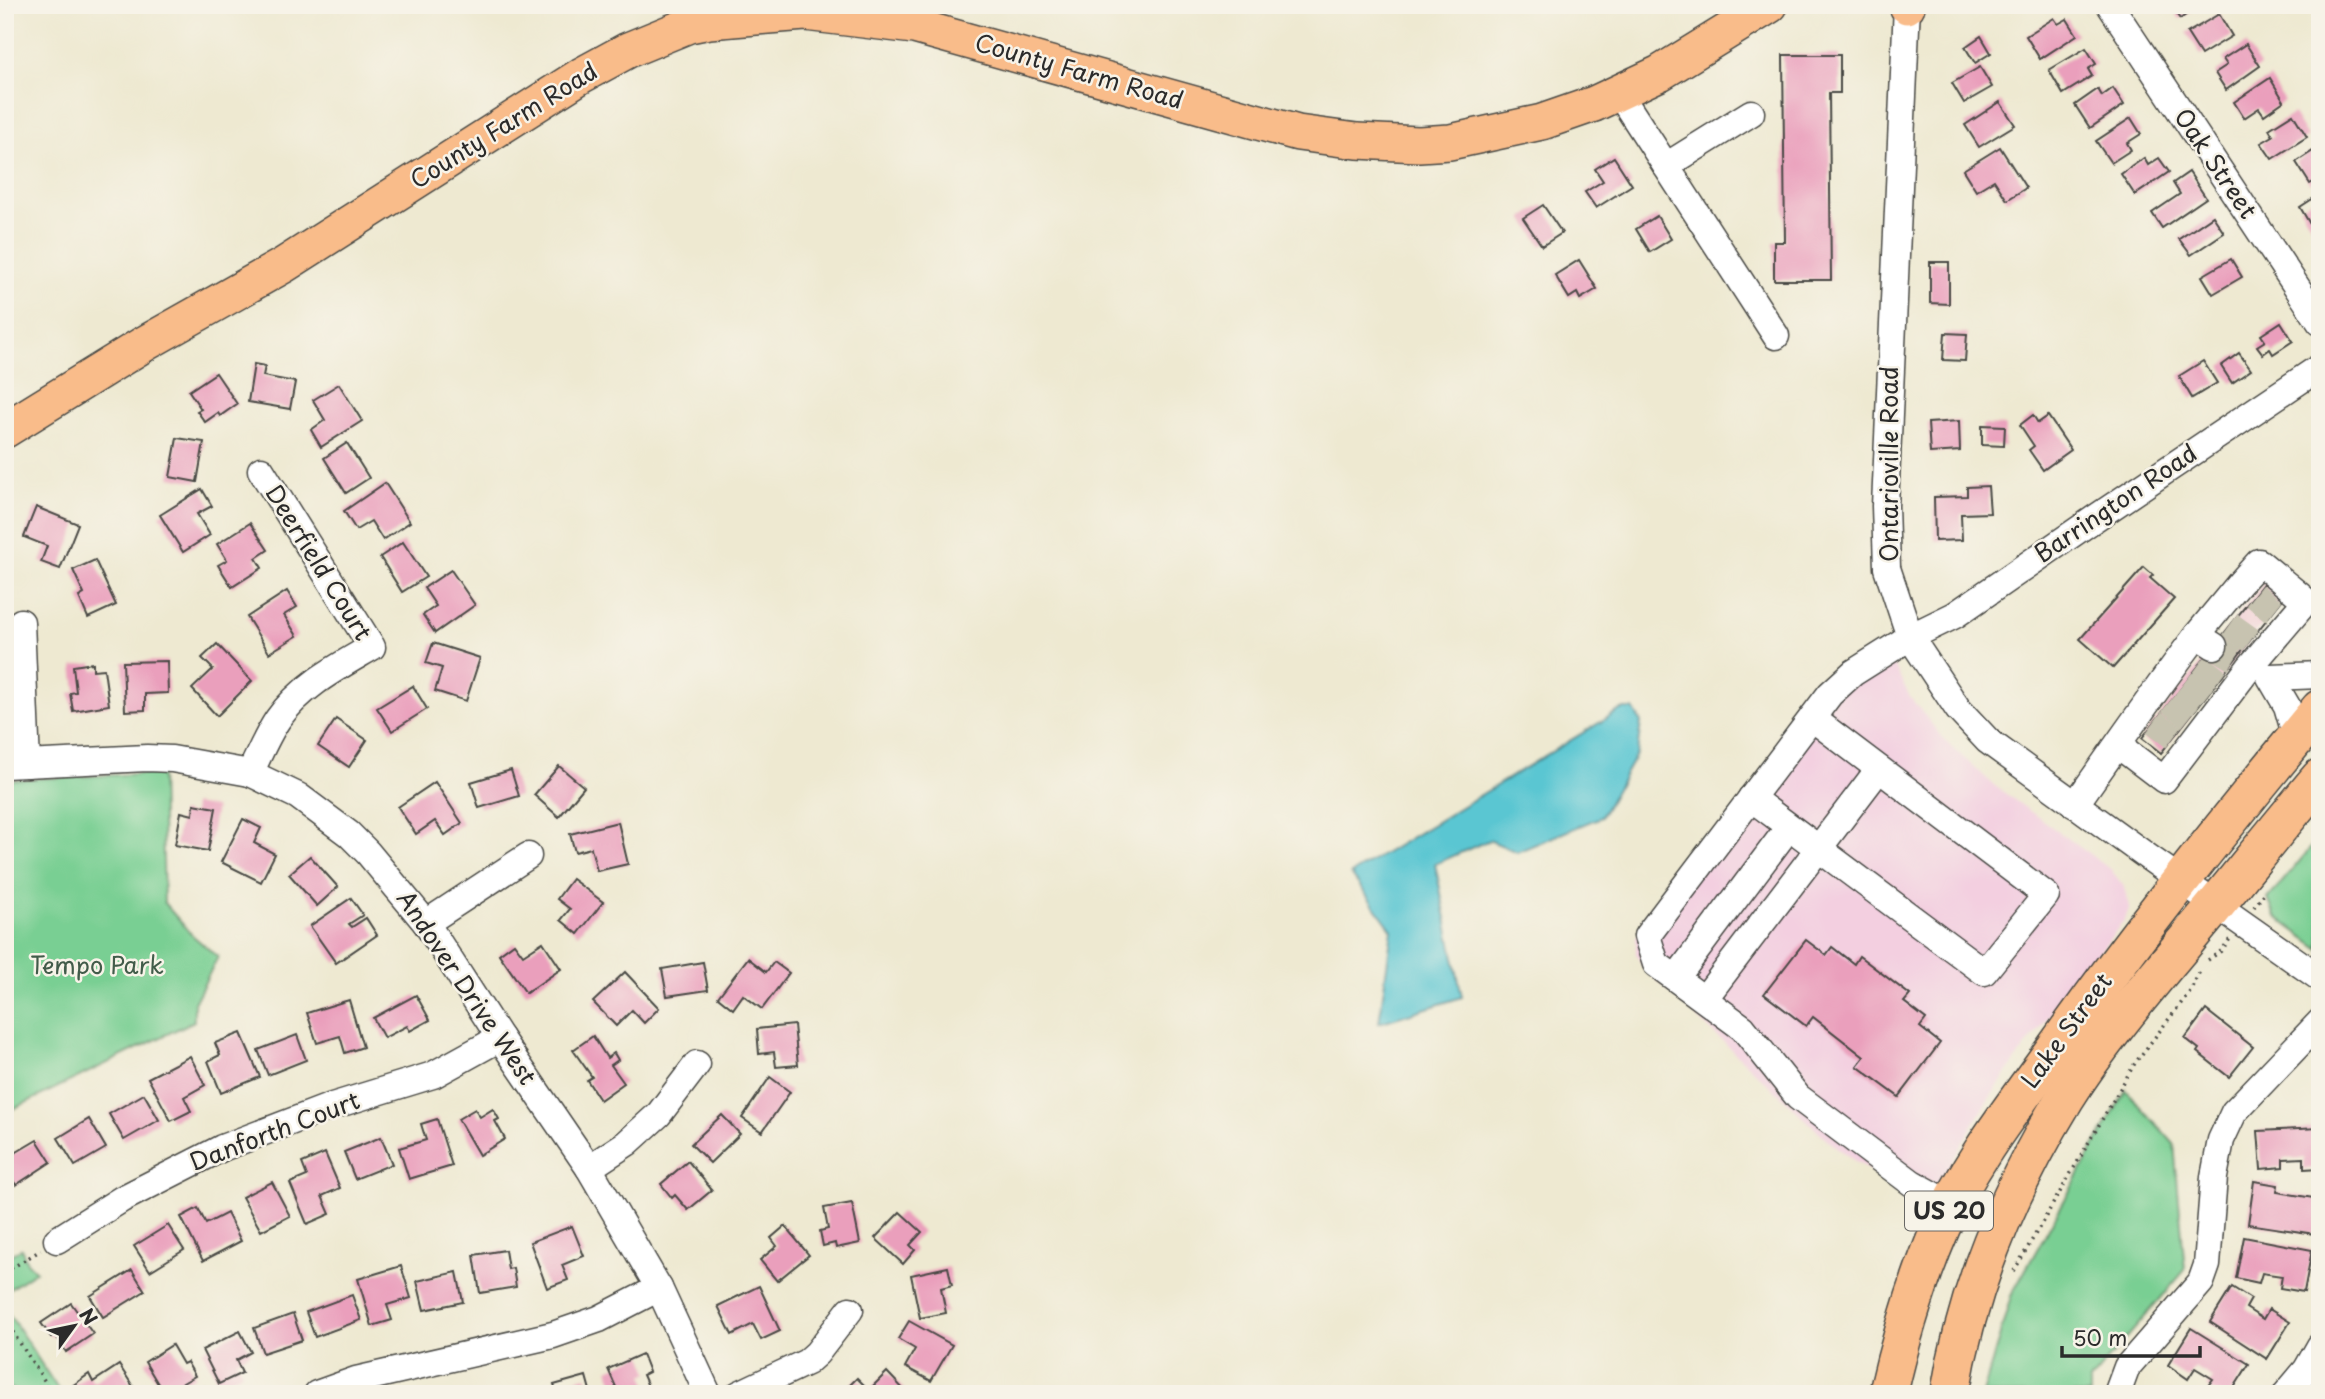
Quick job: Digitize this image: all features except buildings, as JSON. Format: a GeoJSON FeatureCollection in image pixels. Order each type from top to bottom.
{"type":"FeatureCollection","features":[{"type":"Feature","properties":{"kind":"highway","name":"Lake Street"},"geometry":{"type":"LineString","coordinates":[[1888,1394],[1902,1333],[1941,1227],[1975,1161],[2084,1005],[2179,880],[2308,723]]}},
{"type":"Feature","properties":{"kind":"highway","name":"Lake Street"},"geometry":{"type":"LineString","coordinates":[[1950,1394],[1974,1291],[2006,1210],[2034,1152],[2066,1096],[2117,1025],[2320,778]]}},
{"type":"Feature","properties":{"kind":"main road","name":"County Farm Road"},"geometry":{"type":"LineString","coordinates":[[5,430],[144,344],[284,265],[582,75],[628,50],[689,25],[805,13],[914,26],[1298,133],[1380,143],[1450,142],[1542,122],[1594,104],[1660,73],[1770,5]]}},
{"type":"Feature","properties":{"kind":"street","name":"Oak Street"},"geometry":{"type":"LineString","coordinates":[[2110,5],[2320,322]]}},
{"type":"Feature","properties":{"kind":"street","name":"Ontarioville Road"},"geometry":{"type":"LineString","coordinates":[[1911,8],[1885,506],[1887,568],[1910,637],[1958,709],[1988,741],[2179,880],[2320,978]]}},
{"type":"Feature","properties":{"kind":"street"},"geometry":{"type":"LineString","coordinates":[[1618,92],[1776,336]]}},
{"type":"Feature","properties":{"kind":"street"},"geometry":{"type":"LineString","coordinates":[[1666,166],[1751,113]]}},
{"type":"Feature","properties":{"kind":"street","name":"Barrington Road"},"geometry":{"type":"LineString","coordinates":[[1676,978],[1656,964],[1647,936],[1830,694],[1853,673],[1910,637],[1955,615],[2320,367]]}},
{"type":"Feature","properties":{"kind":"street","name":"Deerfield Court"},"geometry":{"type":"LineString","coordinates":[[250,773],[277,721],[294,700],[318,680],[372,647],[261,470]]}},
{"type":"Feature","properties":{"kind":"street"},"geometry":{"type":"LineString","coordinates":[[16,764],[21,622]]}},
{"type":"Feature","properties":{"kind":"street"},"geometry":{"type":"LineString","coordinates":[[2118,745],[2164,780],[2218,663]]}},
{"type":"Feature","properties":{"kind":"street"},"geometry":{"type":"LineString","coordinates":[[2075,805],[2118,745],[2218,663],[2320,675]]}},
{"type":"Feature","properties":{"kind":"street"},"geometry":{"type":"LineString","coordinates":[[2218,663],[2287,706],[2308,723]]}},
{"type":"Feature","properties":{"kind":"street"},"geometry":{"type":"LineString","coordinates":[[1751,799],[1984,972],[2046,895],[1812,718]]}},
{"type":"Feature","properties":{"kind":"street","name":"Andover Drive West"},"geometry":{"type":"LineString","coordinates":[[16,764],[172,759],[250,773],[298,796],[334,821],[368,853],[426,923],[589,1168],[659,1288],[708,1394]]}},
{"type":"Feature","properties":{"kind":"street"},"geometry":{"type":"LineString","coordinates":[[1705,998],[1879,769]]}},
{"type":"Feature","properties":{"kind":"street"},"geometry":{"type":"LineString","coordinates":[[1789,827],[1676,978],[1743,1028],[1798,1097],[1912,1183],[1952,1205]]}},
{"type":"Feature","properties":{"kind":"street"},"geometry":{"type":"LineString","coordinates":[[426,923],[528,856]]}},
{"type":"Feature","properties":{"kind":"street"},"geometry":{"type":"LineString","coordinates":[[2117,1394],[2127,1367],[2201,1282],[2207,1265],[2214,1178],[2221,1140],[2234,1112],[2320,1022]]}},
{"type":"Feature","properties":{"kind":"street","name":"Danforth Court"},"geometry":{"type":"LineString","coordinates":[[57,1240],[122,1199],[222,1148],[320,1110],[433,1076],[500,1038]]}},
{"type":"Feature","properties":{"kind":"street"},"geometry":{"type":"LineString","coordinates":[[589,1168],[627,1143],[659,1114],[697,1064]]}},
{"type":"Feature","properties":{"kind":"street"},"geometry":{"type":"LineString","coordinates":[[317,1394],[356,1380],[553,1335],[599,1319],[659,1288]]}},
{"type":"Feature","properties":{"kind":"street"},"geometry":{"type":"LineString","coordinates":[[739,1394],[807,1362],[850,1310]]}},
{"type":"Feature","properties":{"kind":"street"},"geometry":{"type":"LineString","coordinates":[[2286,1394],[2307,1369],[2320,1346]]}},
{"type":"Feature","properties":{"kind":"path"},"geometry":{"type":"LineString","coordinates":[[2009,1279],[2134,1063],[2189,993],[2204,966],[2221,951]]}},
{"type":"Feature","properties":{"kind":"path"},"geometry":{"type":"LineString","coordinates":[[6,1270],[57,1240]]}},
{"type":"Feature","properties":{"kind":"path"},"geometry":{"type":"LineString","coordinates":[[5,1320],[53,1394]]}},
{"type":"Feature","properties":{"kind":"shaded area"},"geometry":{"type":"Polygon","coordinates":[[[1882,642],[1910,697],[1946,742],[1995,786],[2110,869],[2123,885],[2130,906],[2125,919],[2020,1054],[1984,1106],[1942,1183],[1922,1212],[1908,1193],[1856,1162],[1830,1142],[1642,966],[1636,953],[1636,937],[1882,642]]]}},
{"type":"Feature","properties":{"kind":"green space","name":"Tempo Park"},"geometry":{"type":"Polygon","coordinates":[[[161,773],[164,903],[192,935],[218,957],[194,1003],[194,1021],[5,1113],[5,780],[161,773]]]}},
{"type":"Feature","properties":{"kind":"green space"},"geometry":{"type":"Polygon","coordinates":[[[2318,839],[2320,949],[2275,916],[2268,899],[2318,839]]]}},
{"type":"Feature","properties":{"kind":"green space"},"geometry":{"type":"Polygon","coordinates":[[[2126,1090],[2174,1144],[2185,1270],[2090,1381],[2090,1394],[1983,1394],[2011,1296],[2126,1090]]]}},
{"type":"Feature","properties":{"kind":"green space"},"geometry":{"type":"Polygon","coordinates":[[[21,1249],[27,1262],[36,1271],[5,1292],[5,1258],[21,1249]]]}},
{"type":"Feature","properties":{"kind":"green space"},"geometry":{"type":"Polygon","coordinates":[[[5,1308],[61,1394],[22,1394],[5,1386],[5,1308]]]}},
{"type":"Feature","properties":{"kind":"water"},"geometry":{"type":"Polygon","coordinates":[[[1622,709],[1633,709],[1641,722],[1637,753],[1601,817],[1517,852],[1489,840],[1435,864],[1462,997],[1379,1023],[1392,930],[1351,874],[1622,709]]]}},
{"type":"Feature","properties":{"kind":"tunnel"},"geometry":{"type":"LineString","coordinates":[[2254,595],[2274,611]]}},
{"type":"Feature","properties":{"kind":"tunnel"},"geometry":{"type":"LineString","coordinates":[[2230,625],[2251,640]]}},
{"type":"Feature","properties":{"kind":"tunnel"},"geometry":{"type":"LineString","coordinates":[[2214,646],[2235,659]]}},
{"type":"Feature","properties":{"kind":"tunnel"},"geometry":{"type":"LineString","coordinates":[[2198,666],[2218,681]]}},
{"type":"Feature","properties":{"kind":"tunnel"},"geometry":{"type":"LineString","coordinates":[[2184,683],[2204,699]]}},
{"type":"Feature","properties":{"kind":"tunnel"},"geometry":{"type":"LineString","coordinates":[[2170,701],[2190,717]]}},
{"type":"Feature","properties":{"kind":"tunnel"},"geometry":{"type":"LineString","coordinates":[[2154,722],[2174,737]]}}]}
